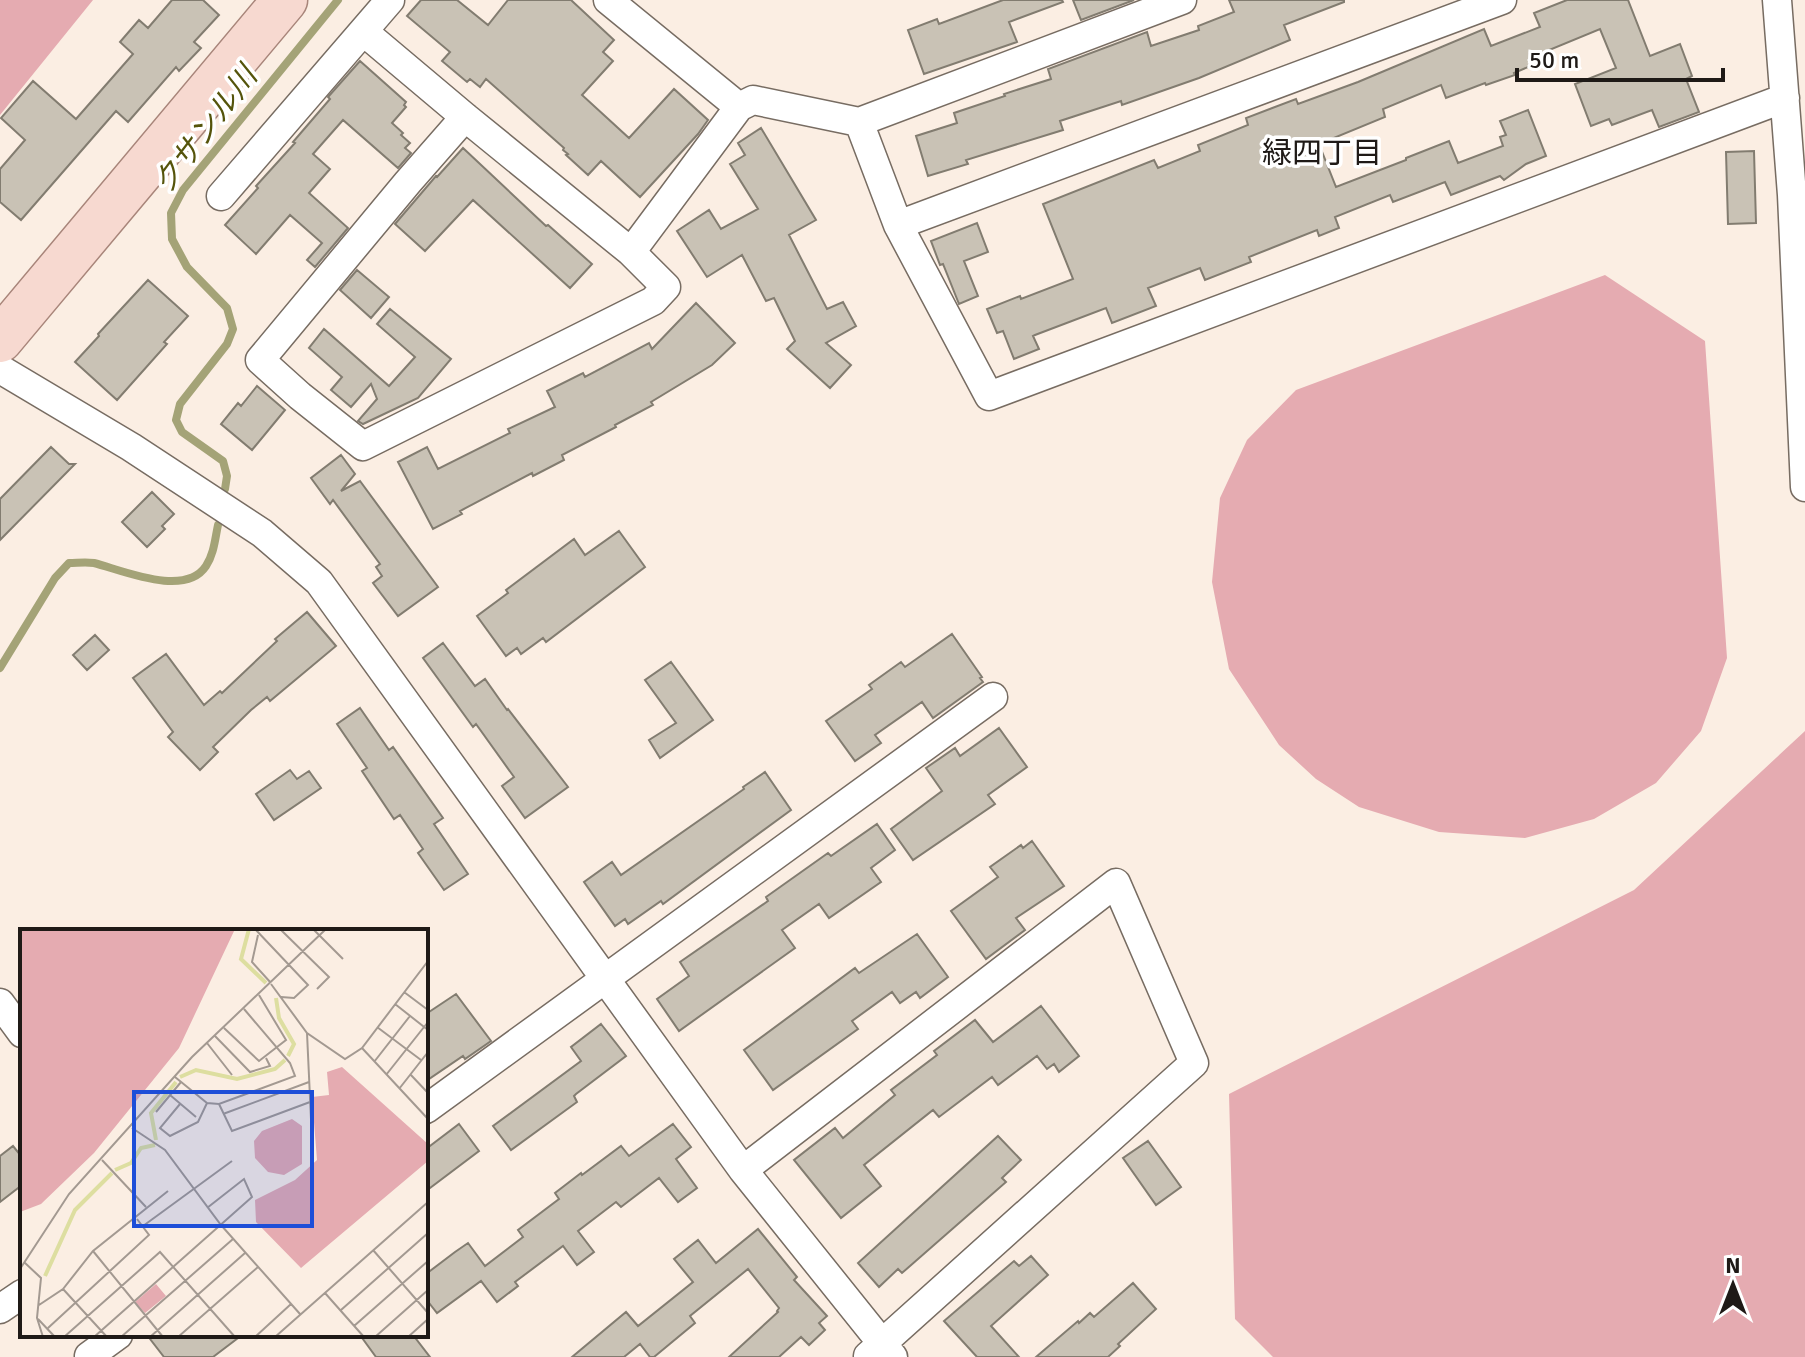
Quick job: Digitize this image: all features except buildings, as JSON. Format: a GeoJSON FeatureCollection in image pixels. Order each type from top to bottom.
{"type":"FeatureCollection","features":[{"type":"Feature","properties":{"kind":"main road"},"geometry":{"type":"LineString","coordinates":[[0,340],[285,0]]}},
{"type":"Feature","properties":{"kind":"street"},"geometry":{"type":"LineString","coordinates":[[221,196],[390,0]]}},
{"type":"Feature","properties":{"kind":"street"},"geometry":{"type":"LineString","coordinates":[[608,0],[739,107]]}},
{"type":"Feature","properties":{"kind":"street"},"geometry":{"type":"LineString","coordinates":[[631,252],[739,107],[753,100],[859,122],[1182,0]]}},
{"type":"Feature","properties":{"kind":"street"},"geometry":{"type":"LineString","coordinates":[[898,225],[1502,0]]}},
{"type":"Feature","properties":{"kind":"street"},"geometry":{"type":"LineString","coordinates":[[1777,0],[1792,195],[1805,487]]}},
{"type":"Feature","properties":{"kind":"street"},"geometry":{"type":"LineString","coordinates":[[364,32],[631,252],[666,287],[653,301],[363,446],[260,360],[465,117]]}},
{"type":"Feature","properties":{"kind":"street"},"geometry":{"type":"LineString","coordinates":[[859,122],[898,225],[989,396],[1785,98]]}},
{"type":"Feature","properties":{"kind":"street"},"geometry":{"type":"LineString","coordinates":[[0,369],[131,447],[262,533],[319,582],[743,1170],[881,1353],[1194,1063],[1116,883],[743,1170]]}},
{"type":"Feature","properties":{"kind":"street"},"geometry":{"type":"LineString","coordinates":[[428,1108],[993,697]]}},
{"type":"Feature","properties":{"kind":"street"},"geometry":{"type":"LineString","coordinates":[[0,1003],[20,1030]]}},
{"type":"Feature","properties":{"kind":"street"},"geometry":{"type":"LineString","coordinates":[[0,1309],[20,1295]]}},
{"type":"Feature","properties":{"kind":"street"},"geometry":{"type":"LineString","coordinates":[[75,1337],[89,1356],[115,1337]]}},
{"type":"Feature","properties":{"kind":"shaded area"},"geometry":{"type":"Polygon","coordinates":[[[0,0],[93,0],[0,115],[0,0]]]}},
{"type":"Feature","properties":{"kind":"shaded area"},"geometry":{"type":"Polygon","coordinates":[[[1605,275],[1705,341],[1727,658],[1701,731],[1656,783],[1594,819],[1525,838],[1439,832],[1359,807],[1316,779],[1279,745],[1229,669],[1212,582],[1220,498],[1247,440],[1296,390],[1605,275]]]}},
{"type":"Feature","properties":{"kind":"shaded area"},"geometry":{"type":"Polygon","coordinates":[[[1805,731],[1805,1357],[1273,1357],[1235,1319],[1229,1094],[1634,890],[1805,731]]]}},
{"type":"Feature","properties":{"kind":"waterway","name":"クサンル川"},"geometry":{"type":"LineString","coordinates":[[225,489],[227,476],[223,461],[182,432],[176,420],[180,404],[227,344],[233,329],[227,308],[187,267],[172,239],[171,213],[183,190],[338,0]]}},
{"type":"Feature","properties":{"kind":"waterway","name":"クサンル川"},"geometry":{"type":"LineString","coordinates":[[0,668],[55,578],[69,563],[94,563],[153,579],[184,580],[206,566],[213,551],[218,525]]}},
{"type":"Feature","properties":{"kind":"district","name":"緑四丁目"},"geometry":{"type":"Point","coordinates":[1322,153]}}]}
